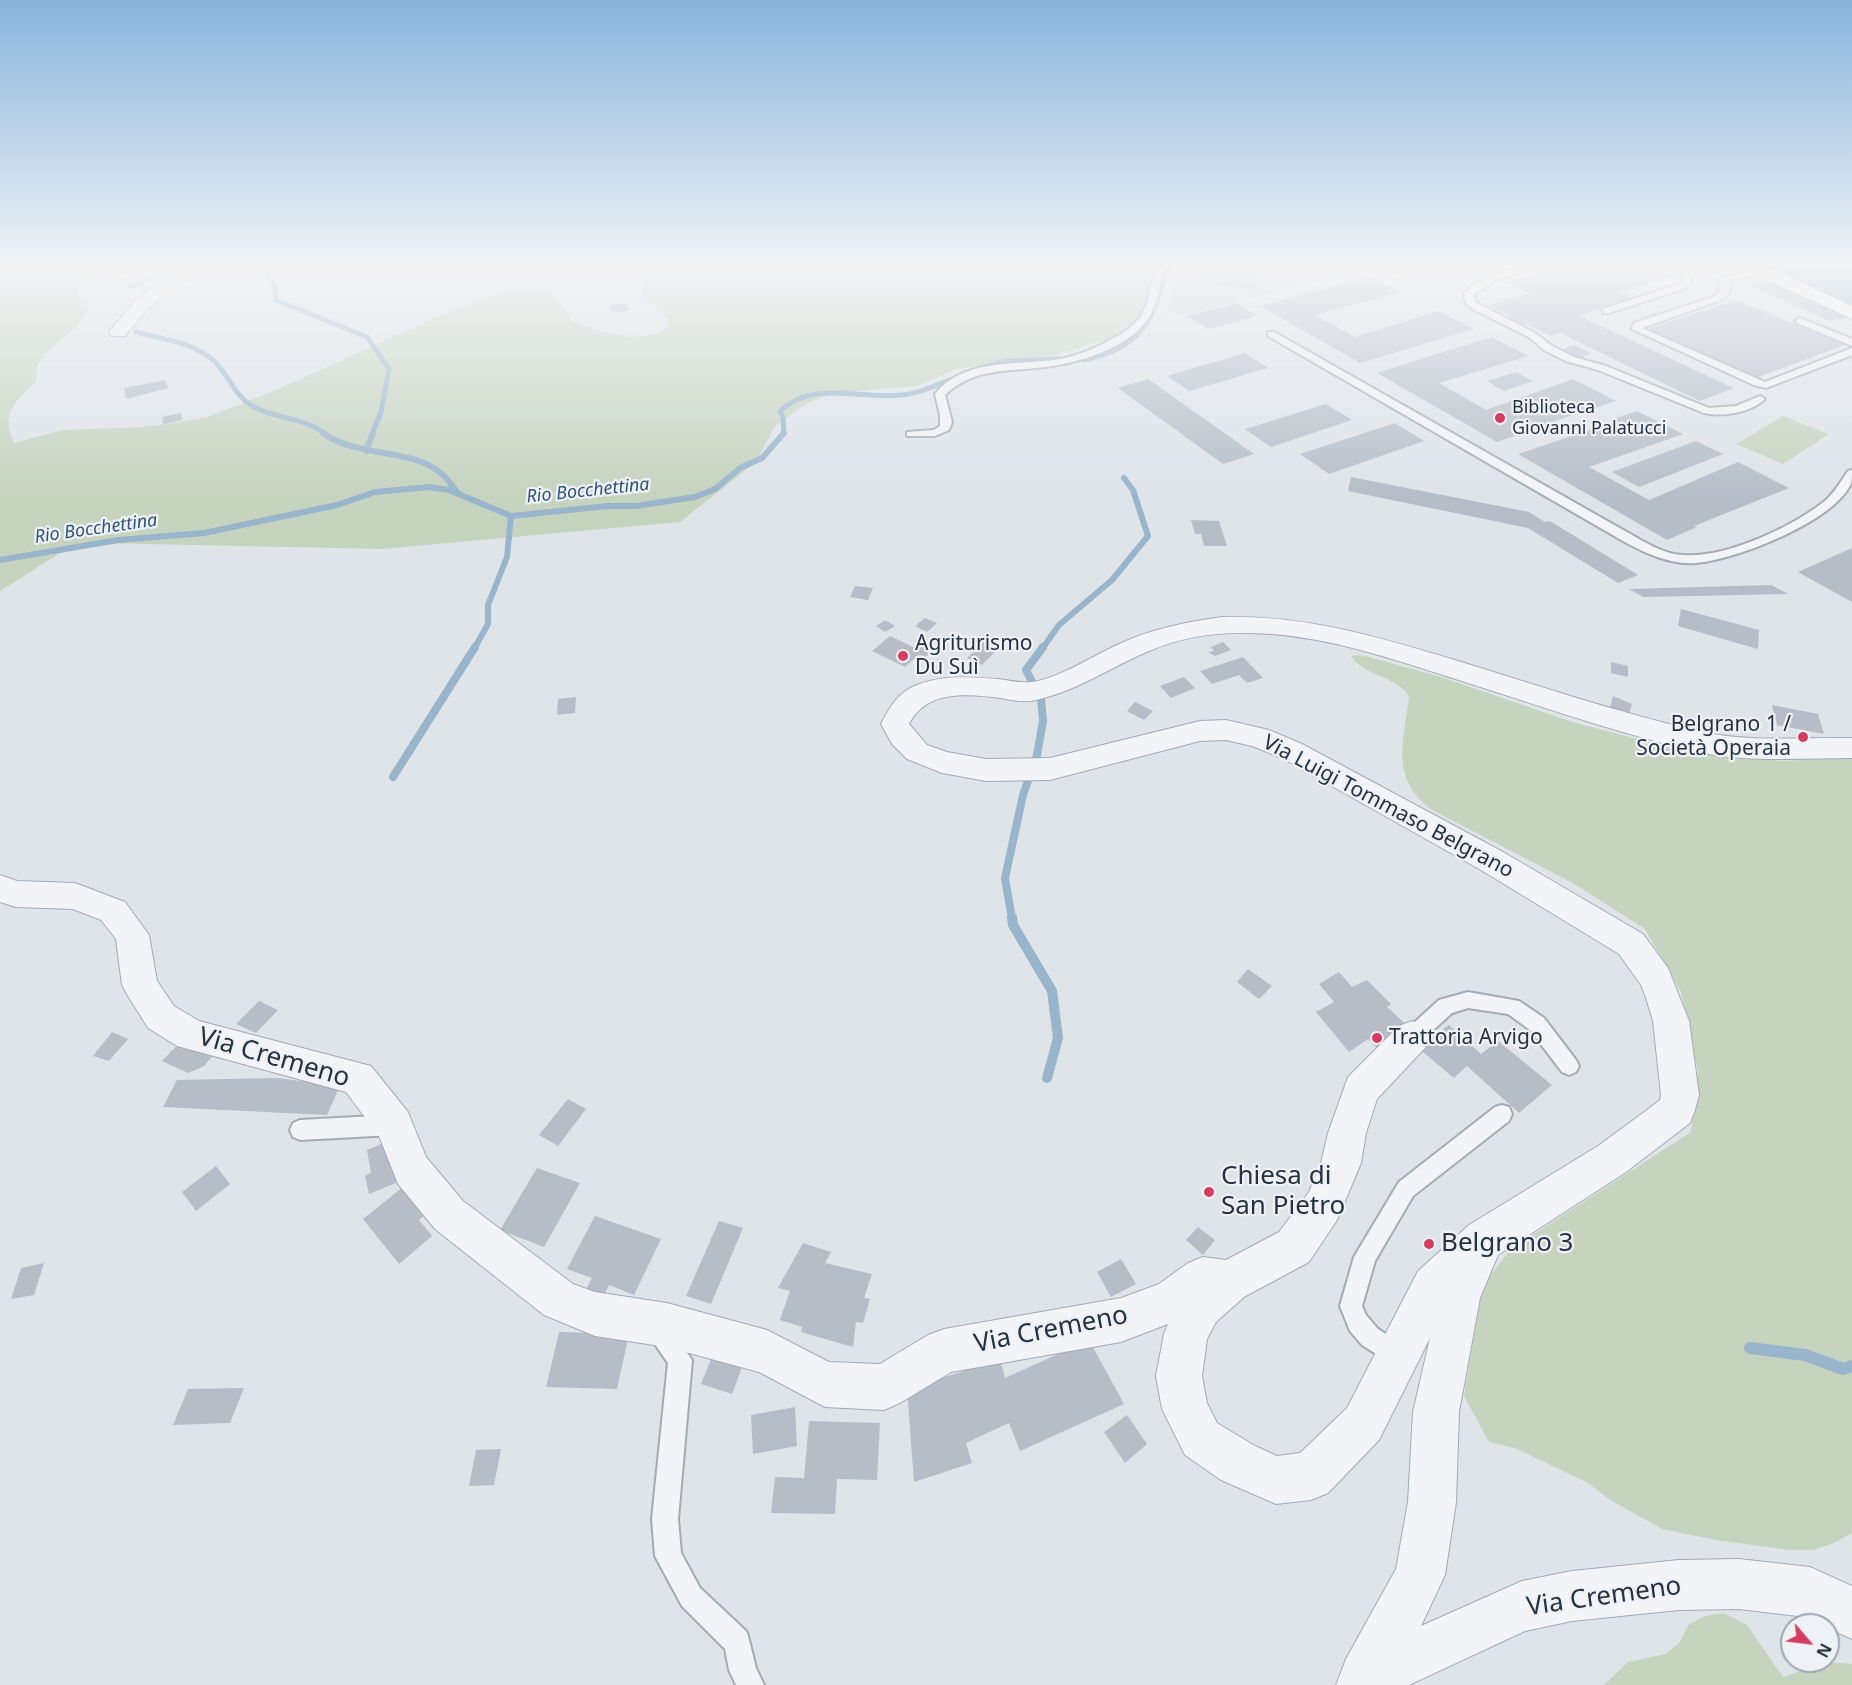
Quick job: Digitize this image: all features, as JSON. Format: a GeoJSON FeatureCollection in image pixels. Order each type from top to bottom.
{"type":"FeatureCollection","features":[{"type":"Feature","properties":{"kind":"street","name":"Via Luigi Tommaso Belgrano"},"geometry":{"type":"LineString","coordinates":[[1229,1282],[1200,1307],[1186,1334],[1179,1376],[1185,1409],[1201,1439],[1238,1463],[1276,1480],[1311,1476],[1364,1424],[1433,1286],[1484,1240],[1612,1159],[1676,1110],[1680,1095],[1671,1021],[1656,978],[1631,944],[1492,861],[1292,751],[1259,737],[1226,730],[1200,731],[1050,769],[986,770],[942,762],[917,752],[902,737],[895,724],[899,711],[913,697],[931,689],[978,687],[1027,692],[1070,681],[1139,645],[1162,637],[1215,627],[1269,624],[1328,632],[1360,640],[1592,712],[1695,741],[1733,747],[1852,748]]}},
{"type":"Feature","properties":{"kind":"street","name":"Via Cremeno"},"geometry":{"type":"LineString","coordinates":[[0,888],[16,894],[75,896],[113,911],[132,935],[140,985],[161,1017],[190,1035],[358,1078],[394,1125],[412,1170],[449,1215],[559,1300],[595,1314],[667,1325],[767,1352],[825,1384],[884,1387],[944,1351],[1121,1320],[1172,1300],[1203,1278],[1229,1282]]}},
{"type":"Feature","properties":{"kind":"street"},"geometry":{"type":"LineString","coordinates":[[1229,1282],[1294,1247],[1323,1206],[1341,1163],[1347,1133],[1361,1089],[1412,1037]]}},
{"type":"Feature","properties":{"kind":"street","name":"Via Cremeno"},"geometry":{"type":"LineString","coordinates":[[1361,1683],[1420,1575],[1432,1502],[1437,1412],[1448,1366],[1459,1297],[1484,1240]]}},
{"type":"Feature","properties":{"kind":"street","name":"Via Cremeno"},"geometry":{"type":"LineString","coordinates":[[1361,1683],[1522,1605],[1572,1596],[1679,1585],[1739,1584],[1810,1592],[1852,1613]]}},
{"type":"Feature","properties":{"kind":"lane"},"geometry":{"type":"LineString","coordinates":[[911,434],[938,433],[947,427],[947,415],[940,394],[951,384],[967,376],[1001,368],[1068,360],[1114,342]]}},
{"type":"Feature","properties":{"kind":"lane"},"geometry":{"type":"LineString","coordinates":[[1284,342],[1620,534],[1653,552],[1682,560],[1713,558],[1791,527],[1831,502],[1852,473]]}},
{"type":"Feature","properties":{"kind":"lane"},"geometry":{"type":"LineString","coordinates":[[1540,342],[1570,359],[1602,368],[1707,411],[1723,412],[1739,409],[1760,399]]}},
{"type":"Feature","properties":{"kind":"lane"},"geometry":{"type":"LineString","coordinates":[[1666,342],[1758,384],[1766,385],[1852,351]]}},
{"type":"Feature","properties":{"kind":"lane"},"geometry":{"type":"LineString","coordinates":[[1412,1037],[1446,1006],[1468,1000],[1512,1007],[1537,1024],[1569,1066]]}},
{"type":"Feature","properties":{"kind":"lane"},"geometry":{"type":"LineString","coordinates":[[1398,1356],[1370,1337],[1358,1323],[1351,1306],[1365,1257],[1406,1189],[1502,1114]]}},
{"type":"Feature","properties":{"kind":"lane"},"geometry":{"type":"LineString","coordinates":[[300,1130],[394,1125]]}},
{"type":"Feature","properties":{"kind":"lane"},"geometry":{"type":"LineString","coordinates":[[667,1325],[664,1340],[680,1360],[672,1419],[665,1520],[668,1556],[691,1597],[737,1642],[743,1670],[750,1685]]}},
{"type":"Feature","properties":{"kind":"green space"},"geometry":{"type":"Polygon","coordinates":[[[0,342],[59,342],[44,354],[37,366],[36,381],[12,408],[9,423],[14,443],[62,430],[144,427],[205,418],[276,390],[383,342],[1099,342],[1053,356],[957,369],[917,386],[833,393],[807,403],[774,427],[757,461],[680,522],[382,549],[99,543],[60,553],[0,591],[0,342]]]}},
{"type":"Feature","properties":{"kind":"green space"},"geometry":{"type":"Polygon","coordinates":[[[1783,416],[1829,434],[1783,464],[1736,444],[1783,416]]]}},
{"type":"Feature","properties":{"kind":"green space"},"geometry":{"type":"Polygon","coordinates":[[[1361,655],[1441,677],[1572,722],[1691,753],[1784,761],[1852,757],[1852,1533],[1834,1543],[1813,1550],[1789,1550],[1716,1540],[1662,1529],[1612,1501],[1588,1483],[1515,1448],[1489,1442],[1464,1396],[1482,1286],[1511,1249],[1691,1132],[1698,1071],[1681,992],[1645,929],[1573,883],[1432,810],[1418,798],[1410,785],[1402,758],[1409,696],[1396,684],[1364,668],[1351,656],[1361,655]]]}},
{"type":"Feature","properties":{"kind":"green space"},"geometry":{"type":"Polygon","coordinates":[[[1724,1613],[1747,1625],[1783,1677],[1794,1673],[1840,1673],[1840,1663],[1852,1664],[1852,1685],[1604,1685],[1628,1662],[1666,1654],[1680,1642],[1688,1625],[1705,1616],[1724,1613]]]}},
{"type":"Feature","properties":{"kind":"building"},"geometry":{"type":"Polygon","coordinates":[[[1323,342],[1432,342],[1360,363],[1323,342]]]}},
{"type":"Feature","properties":{"kind":"building"},"geometry":{"type":"Polygon","coordinates":[[[1476,342],[1500,342],[1529,356],[1439,383],[1486,410],[1573,379],[1616,401],[1497,442],[1377,373],[1476,342]]]}},
{"type":"Feature","properties":{"kind":"building"},"geometry":{"type":"Polygon","coordinates":[[[1578,342],[1634,342],[1734,388],[1700,401],[1578,342]]]}},
{"type":"Feature","properties":{"kind":"building"},"geometry":{"type":"Polygon","coordinates":[[[1676,342],[1837,342],[1845,345],[1756,378],[1676,342]]]}},
{"type":"Feature","properties":{"kind":"building"},"geometry":{"type":"Polygon","coordinates":[[[1574,345],[1592,354],[1579,358],[1561,350],[1574,345]]]}},
{"type":"Feature","properties":{"kind":"building"},"geometry":{"type":"Polygon","coordinates":[[[1245,353],[1268,368],[1189,391],[1167,376],[1245,353]]]}},
{"type":"Feature","properties":{"kind":"building"},"geometry":{"type":"Polygon","coordinates":[[[1516,372],[1533,381],[1504,391],[1487,381],[1516,372]]]}},
{"type":"Feature","properties":{"kind":"building"},"geometry":{"type":"Polygon","coordinates":[[[1148,379],[1254,454],[1223,464],[1118,388],[1148,379]]]}},
{"type":"Feature","properties":{"kind":"building"},"geometry":{"type":"Polygon","coordinates":[[[166,380],[168,388],[126,399],[124,388],[166,380]]]}},
{"type":"Feature","properties":{"kind":"building"},"geometry":{"type":"Polygon","coordinates":[[[1326,404],[1352,420],[1271,447],[1245,429],[1326,404]]]}},
{"type":"Feature","properties":{"kind":"building"},"geometry":{"type":"Polygon","coordinates":[[[1637,411],[1683,434],[1589,467],[1649,500],[1738,462],[1789,488],[1694,526],[1697,527],[1667,540],[1518,454],[1613,422],[1611,420],[1637,411]]]}},
{"type":"Feature","properties":{"kind":"building"},"geometry":{"type":"Polygon","coordinates":[[[181,413],[182,420],[163,424],[162,417],[181,413]]]}},
{"type":"Feature","properties":{"kind":"building"},"geometry":{"type":"Polygon","coordinates":[[[1395,423],[1424,441],[1329,474],[1300,454],[1395,423]]]}},
{"type":"Feature","properties":{"kind":"building"},"geometry":{"type":"Polygon","coordinates":[[[1696,441],[1723,454],[1639,487],[1612,472],[1696,441]]]}},
{"type":"Feature","properties":{"kind":"building"},"geometry":{"type":"Polygon","coordinates":[[[1351,477],[1529,512],[1545,522],[1550,521],[1638,575],[1618,583],[1528,528],[1348,491],[1351,477]]]}},
{"type":"Feature","properties":{"kind":"building"},"geometry":{"type":"Polygon","coordinates":[[[1191,520],[1219,521],[1227,546],[1204,546],[1201,534],[1195,534],[1191,520]]]}},
{"type":"Feature","properties":{"kind":"building"},"geometry":{"type":"Polygon","coordinates":[[[1852,548],[1852,602],[1798,572],[1852,548]]]}},
{"type":"Feature","properties":{"kind":"building"},"geometry":{"type":"Polygon","coordinates":[[[1771,585],[1788,594],[1643,597],[1629,589],[1771,585]]]}},
{"type":"Feature","properties":{"kind":"building"},"geometry":{"type":"Polygon","coordinates":[[[855,586],[873,588],[868,600],[850,597],[855,586]]]}},
{"type":"Feature","properties":{"kind":"building"},"geometry":{"type":"Polygon","coordinates":[[[1681,609],[1759,630],[1758,649],[1678,626],[1681,609]]]}},
{"type":"Feature","properties":{"kind":"building"},"geometry":{"type":"Polygon","coordinates":[[[925,618],[937,623],[927,632],[915,626],[925,618]]]}},
{"type":"Feature","properties":{"kind":"building"},"geometry":{"type":"Polygon","coordinates":[[[885,620],[895,626],[885,632],[876,626],[885,620]]]}},
{"type":"Feature","properties":{"kind":"building"},"geometry":{"type":"Polygon","coordinates":[[[890,636],[915,648],[924,641],[936,647],[925,657],[919,655],[905,667],[872,651],[890,636]]]}},
{"type":"Feature","properties":{"kind":"building"},"geometry":{"type":"Polygon","coordinates":[[[984,641],[999,648],[982,665],[967,658],[984,641]]]}},
{"type":"Feature","properties":{"kind":"building"},"geometry":{"type":"Polygon","coordinates":[[[1223,642],[1231,650],[1215,656],[1208,652],[1214,651],[1211,647],[1223,642]]]}},
{"type":"Feature","properties":{"kind":"building"},"geometry":{"type":"Polygon","coordinates":[[[1243,657],[1263,678],[1247,683],[1239,675],[1212,684],[1200,671],[1243,657]]]}},
{"type":"Feature","properties":{"kind":"building"},"geometry":{"type":"Polygon","coordinates":[[[1611,662],[1628,666],[1628,677],[1611,673],[1611,662]]]}},
{"type":"Feature","properties":{"kind":"building"},"geometry":{"type":"Polygon","coordinates":[[[1184,677],[1195,688],[1171,698],[1160,686],[1184,677]]]}},
{"type":"Feature","properties":{"kind":"building"},"geometry":{"type":"Polygon","coordinates":[[[1613,696],[1632,704],[1629,714],[1610,708],[1613,696]]]}},
{"type":"Feature","properties":{"kind":"building"},"geometry":{"type":"Polygon","coordinates":[[[576,697],[575,713],[557,715],[558,699],[576,697]]]}},
{"type":"Feature","properties":{"kind":"building"},"geometry":{"type":"Polygon","coordinates":[[[1135,702],[1153,711],[1144,720],[1127,711],[1135,702]]]}},
{"type":"Feature","properties":{"kind":"building"},"geometry":{"type":"Polygon","coordinates":[[[1772,705],[1818,714],[1824,734],[1777,725],[1772,705]]]}},
{"type":"Feature","properties":{"kind":"building"},"geometry":{"type":"Polygon","coordinates":[[[1248,969],[1272,986],[1259,999],[1237,982],[1248,969]]]}},
{"type":"Feature","properties":{"kind":"building"},"geometry":{"type":"Polygon","coordinates":[[[1339,972],[1352,987],[1367,980],[1391,1004],[1387,1007],[1411,1029],[1377,1048],[1368,1039],[1349,1052],[1316,1012],[1334,1002],[1319,984],[1339,972]]]}},
{"type":"Feature","properties":{"kind":"building"},"geometry":{"type":"Polygon","coordinates":[[[259,1001],[278,1010],[256,1033],[236,1024],[259,1001]]]}},
{"type":"Feature","properties":{"kind":"building"},"geometry":{"type":"Polygon","coordinates":[[[1449,1025],[1481,1054],[1498,1041],[1552,1085],[1519,1113],[1467,1066],[1454,1078],[1418,1048],[1449,1025]]]}},
{"type":"Feature","properties":{"kind":"building"},"geometry":{"type":"Polygon","coordinates":[[[112,1032],[128,1039],[109,1061],[93,1056],[112,1032]]]}},
{"type":"Feature","properties":{"kind":"building"},"geometry":{"type":"Polygon","coordinates":[[[185,1037],[217,1051],[204,1066],[188,1073],[162,1061],[185,1037]]]}},
{"type":"Feature","properties":{"kind":"building"},"geometry":{"type":"Polygon","coordinates":[[[277,1078],[340,1086],[327,1115],[163,1107],[177,1080],[277,1078]]]}},
{"type":"Feature","properties":{"kind":"building"},"geometry":{"type":"Polygon","coordinates":[[[568,1099],[586,1109],[558,1146],[539,1135],[568,1099]]]}},
{"type":"Feature","properties":{"kind":"building"},"geometry":{"type":"Polygon","coordinates":[[[396,1138],[403,1180],[369,1194],[365,1176],[371,1173],[367,1150],[396,1138]]]}},
{"type":"Feature","properties":{"kind":"building"},"geometry":{"type":"Polygon","coordinates":[[[216,1166],[230,1184],[196,1211],[182,1192],[216,1166]]]}},
{"type":"Feature","properties":{"kind":"building"},"geometry":{"type":"Polygon","coordinates":[[[537,1168],[580,1183],[544,1247],[500,1230],[537,1168]]]}},
{"type":"Feature","properties":{"kind":"building"},"geometry":{"type":"Polygon","coordinates":[[[403,1187],[426,1214],[419,1220],[432,1236],[399,1264],[363,1219],[403,1187]]]}},
{"type":"Feature","properties":{"kind":"building"},"geometry":{"type":"Polygon","coordinates":[[[595,1216],[661,1239],[634,1295],[609,1285],[602,1300],[584,1293],[592,1278],[567,1269],[595,1216]]]}},
{"type":"Feature","properties":{"kind":"building"},"geometry":{"type":"Polygon","coordinates":[[[719,1221],[743,1228],[711,1304],[686,1296],[719,1221]]]}},
{"type":"Feature","properties":{"kind":"building"},"geometry":{"type":"Polygon","coordinates":[[[1198,1227],[1215,1240],[1203,1255],[1186,1240],[1198,1227]]]}},
{"type":"Feature","properties":{"kind":"building"},"geometry":{"type":"Polygon","coordinates":[[[803,1243],[831,1252],[825,1263],[872,1274],[864,1298],[870,1299],[863,1323],[856,1322],[853,1347],[801,1332],[802,1327],[780,1320],[790,1291],[778,1288],[803,1243]]]}},
{"type":"Feature","properties":{"kind":"building"},"geometry":{"type":"Polygon","coordinates":[[[1121,1259],[1136,1284],[1111,1297],[1097,1272],[1121,1259]]]}},
{"type":"Feature","properties":{"kind":"building"},"geometry":{"type":"Polygon","coordinates":[[[44,1263],[34,1295],[11,1299],[21,1268],[44,1263]]]}},
{"type":"Feature","properties":{"kind":"building"},"geometry":{"type":"Polygon","coordinates":[[[559,1332],[629,1334],[617,1389],[546,1387],[559,1332]]]}},
{"type":"Feature","properties":{"kind":"building"},"geometry":{"type":"Polygon","coordinates":[[[1089,1340],[1124,1404],[1020,1451],[1009,1423],[966,1443],[972,1463],[914,1482],[907,1388],[961,1372],[999,1354],[1005,1378],[1089,1340]]]}},
{"type":"Feature","properties":{"kind":"building"},"geometry":{"type":"Polygon","coordinates":[[[714,1352],[744,1362],[732,1394],[701,1384],[714,1352]]]}},
{"type":"Feature","properties":{"kind":"building"},"geometry":{"type":"Polygon","coordinates":[[[244,1388],[230,1423],[173,1425],[188,1389],[244,1388]]]}},
{"type":"Feature","properties":{"kind":"building"},"geometry":{"type":"Polygon","coordinates":[[[795,1407],[797,1446],[753,1454],[751,1415],[795,1407]]]}},
{"type":"Feature","properties":{"kind":"building"},"geometry":{"type":"Polygon","coordinates":[[[1127,1415],[1147,1444],[1125,1463],[1104,1432],[1127,1415]]]}},
{"type":"Feature","properties":{"kind":"building"},"geometry":{"type":"Polygon","coordinates":[[[809,1421],[880,1423],[877,1480],[837,1479],[835,1514],[771,1513],[775,1477],[804,1478],[809,1421]]]}},
{"type":"Feature","properties":{"kind":"building"},"geometry":{"type":"Polygon","coordinates":[[[501,1449],[494,1485],[469,1486],[476,1450],[501,1449]]]}},
{"type":"Feature","properties":{"kind":"waterway"},"geometry":{"type":"LineString","coordinates":[[175,342],[197,349],[214,361],[236,391],[252,406],[308,424],[325,434]]}},
{"type":"Feature","properties":{"kind":"waterway"},"geometry":{"type":"LineString","coordinates":[[370,342],[389,369],[381,412],[372,434]]}},
{"type":"Feature","properties":{"kind":"waterway","name":"Rio Bocchettina"},"geometry":{"type":"LineString","coordinates":[[1083,360],[1104,355],[1129,342]]}},
{"type":"Feature","properties":{"kind":"waterway","name":"Rio Bocchettina"},"geometry":{"type":"LineString","coordinates":[[981,369],[1006,361],[1062,359]]}},
{"type":"Feature","properties":{"kind":"waterway","name":"Rio Bocchettina"},"geometry":{"type":"LineString","coordinates":[[784,433],[783,417],[780,411],[793,401],[807,396],[822,393],[885,396],[909,394],[963,375]]}},
{"type":"Feature","properties":{"kind":"waterway"},"geometry":{"type":"LineString","coordinates":[[323,433],[336,441],[366,450]]}},
{"type":"Feature","properties":{"kind":"waterway"},"geometry":{"type":"LineString","coordinates":[[366,450],[373,433]]}},
{"type":"Feature","properties":{"kind":"waterway","name":"Rio Bocchettina"},"geometry":{"type":"LineString","coordinates":[[511,516],[608,506],[636,506],[695,497],[715,489],[740,468],[762,458],[784,433]]}},
{"type":"Feature","properties":{"kind":"waterway"},"geometry":{"type":"LineString","coordinates":[[366,450],[415,460],[429,466],[444,476],[457,492]]}},
{"type":"Feature","properties":{"kind":"waterway"},"geometry":{"type":"LineString","coordinates":[[1042,649],[1059,625],[1112,580],[1148,536],[1133,490],[1124,478]]}},
{"type":"Feature","properties":{"kind":"waterway","name":"Rio Bocchettina"},"geometry":{"type":"LineString","coordinates":[[0,560],[118,540],[204,533],[337,505],[375,492],[429,487],[449,490],[511,516]]}},
{"type":"Feature","properties":{"kind":"waterway"},"geometry":{"type":"LineString","coordinates":[[474,649],[488,624],[488,605],[507,557],[511,516]]}},
{"type":"Feature","properties":{"kind":"waterway"},"geometry":{"type":"LineString","coordinates":[[393,777],[475,647]]}},
{"type":"Feature","properties":{"kind":"waterway"},"geometry":{"type":"LineString","coordinates":[[1012,919],[1005,878],[1023,795],[1037,755],[1043,721],[1041,699],[1026,670],[1043,647]]}},
{"type":"Feature","properties":{"kind":"waterway"},"geometry":{"type":"LineString","coordinates":[[1012,917],[1013,925],[1052,991],[1058,1038],[1047,1078]]}},
{"type":"Feature","properties":{"kind":"waterway"},"geometry":{"type":"LineString","coordinates":[[1750,1348],[1805,1355],[1843,1369],[1852,1366]]}},
{"type":"Feature","properties":{"kind":"place","name":"Biblioteca Giovanni Palatucci"},"geometry":{"type":"Point","coordinates":[1500,418]}},
{"type":"Feature","properties":{"kind":"place","name":"Agriturismo Du Suì"},"geometry":{"type":"Point","coordinates":[903,656]}},
{"type":"Feature","properties":{"kind":"place","name":"Belgrano 1 / Società Operaia"},"geometry":{"type":"Point","coordinates":[1803,737]}},
{"type":"Feature","properties":{"kind":"place","name":"Trattoria Arvigo"},"geometry":{"type":"Point","coordinates":[1377,1038]}},
{"type":"Feature","properties":{"kind":"place","name":"Chiesa di San Pietro"},"geometry":{"type":"Point","coordinates":[1209,1192]}},
{"type":"Feature","properties":{"kind":"place","name":"Belgrano 3"},"geometry":{"type":"Point","coordinates":[1429,1244]}}]}
